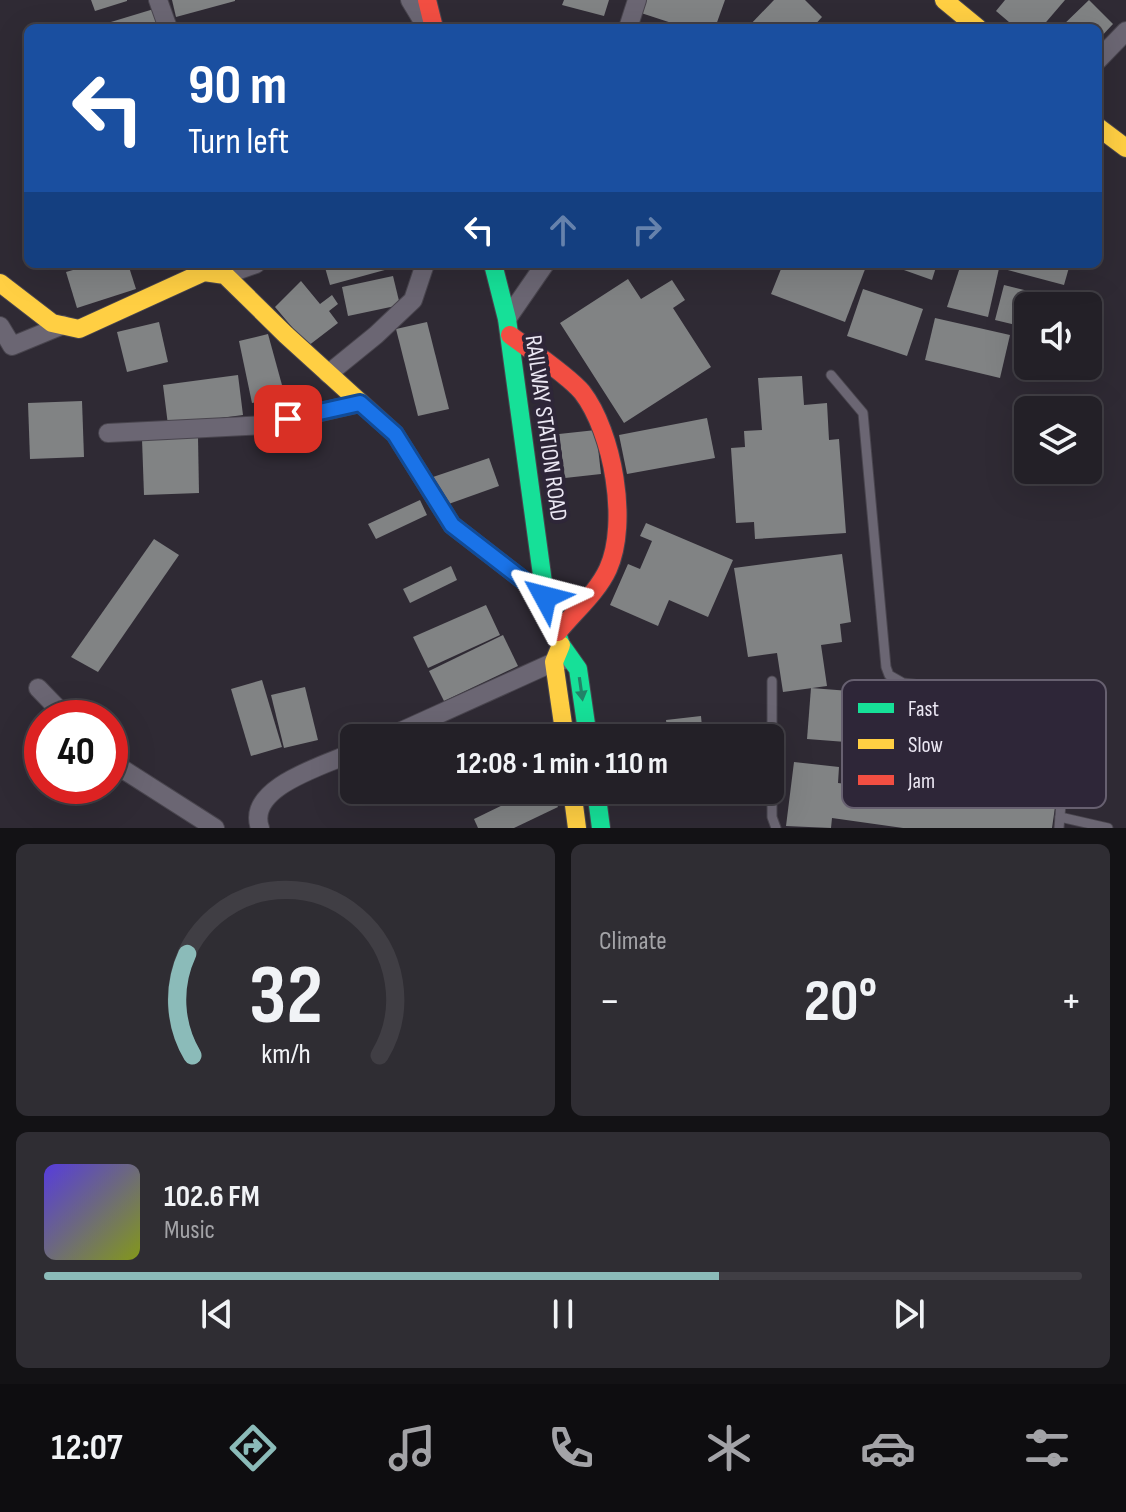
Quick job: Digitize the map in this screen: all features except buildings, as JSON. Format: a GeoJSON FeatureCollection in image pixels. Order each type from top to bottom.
{"type":"FeatureCollection","features":[{"type":"Feature","properties":{"kind":"street"},"geometry":{"type":"LineString","coordinates":[[158,0],[167,24]]}},
{"type":"Feature","properties":{"kind":"street"},"geometry":{"type":"LineString","coordinates":[[410,0],[425,24]]}},
{"type":"Feature","properties":{"kind":"street"},"geometry":{"type":"LineString","coordinates":[[427,0],[433,24]]}},
{"type":"Feature","properties":{"kind":"street"},"geometry":{"type":"LineString","coordinates":[[629,24],[637,0]]}},
{"type":"Feature","properties":{"kind":"street"},"geometry":{"type":"LineString","coordinates":[[944,0],[973,24]]}},
{"type":"Feature","properties":{"kind":"street"},"geometry":{"type":"LineString","coordinates":[[1102,56],[1126,31]]}},
{"type":"Feature","properties":{"kind":"street"},"geometry":{"type":"LineString","coordinates":[[1102,130],[1126,148]]}},
{"type":"Feature","properties":{"kind":"street"},"geometry":{"type":"LineString","coordinates":[[0,283],[52,323],[79,329],[204,272],[225,275],[244,268]]}},
{"type":"Feature","properties":{"kind":"street"},"geometry":{"type":"LineString","coordinates":[[328,374],[413,300],[424,268]]}},
{"type":"Feature","properties":{"kind":"street","name":"RAILWAY STATION ROAD"},"geometry":{"type":"LineString","coordinates":[[494,268],[508,327],[545,597],[561,650],[564,724]]}},
{"type":"Feature","properties":{"kind":"street"},"geometry":{"type":"LineString","coordinates":[[414,724],[561,650],[607,571],[613,555],[617,501],[598,417],[581,390],[508,327],[543,268]]}},
{"type":"Feature","properties":{"kind":"street"},"geometry":{"type":"LineString","coordinates":[[225,275],[395,434],[452,525],[545,597]]}},
{"type":"Feature","properties":{"kind":"street"},"geometry":{"type":"LineString","coordinates":[[0,326],[12,346],[63,325]]}},
{"type":"Feature","properties":{"kind":"street"},"geometry":{"type":"LineString","coordinates":[[108,433],[264,425],[360,403]]}},
{"type":"Feature","properties":{"kind":"street","name":"RAILWAY STATION ROAD"},"geometry":{"type":"LineString","coordinates":[[561,650],[578,669],[586,724]]}},
{"type":"Feature","properties":{"kind":"street"},"geometry":{"type":"LineString","coordinates":[[38,688],[50,700]]}},
{"type":"Feature","properties":{"kind":"street"},"geometry":{"type":"LineString","coordinates":[[260,828],[258,808],[266,796],[279,786],[340,758]]}},
{"type":"Feature","properties":{"kind":"street"},"geometry":{"type":"LineString","coordinates":[[128,772],[215,828]]}},
{"type":"Feature","properties":{"kind":"street"},"geometry":{"type":"LineString","coordinates":[[574,804],[577,828]]}},
{"type":"Feature","properties":{"kind":"street"},"geometry":{"type":"LineString","coordinates":[[598,804],[601,828]]}},
{"type":"Feature","properties":{"kind":"lane"},"geometry":{"type":"LineString","coordinates":[[831,375],[863,413],[886,667],[889,675],[898,680]]}},
{"type":"Feature","properties":{"kind":"lane"},"geometry":{"type":"LineString","coordinates":[[772,681],[772,817],[776,828]]}},
{"type":"Feature","properties":{"kind":"lane"},"geometry":{"type":"LineString","coordinates":[[1060,823],[1108,828]]}},
{"type":"Feature","properties":{"kind":"traffic: fast"},"geometry":{"type":"LineString","coordinates":[[494,268],[507,319],[545,597],[561,645],[578,669],[586,724]]}},
{"type":"Feature","properties":{"kind":"traffic: fast"},"geometry":{"type":"LineString","coordinates":[[598,804],[601,828]]}},
{"type":"Feature","properties":{"kind":"traffic: slow"},"geometry":{"type":"LineString","coordinates":[[944,0],[973,24]]}},
{"type":"Feature","properties":{"kind":"traffic: slow"},"geometry":{"type":"LineString","coordinates":[[1102,130],[1126,148]]}},
{"type":"Feature","properties":{"kind":"traffic: slow"},"geometry":{"type":"LineString","coordinates":[[0,283],[52,323],[79,329],[204,272],[225,275],[395,434],[452,525],[545,597]]}},
{"type":"Feature","properties":{"kind":"traffic: slow"},"geometry":{"type":"LineString","coordinates":[[561,645],[554,662],[563,724]]}},
{"type":"Feature","properties":{"kind":"traffic: slow"},"geometry":{"type":"LineString","coordinates":[[574,804],[577,828]]}},
{"type":"Feature","properties":{"kind":"traffic: jam"},"geometry":{"type":"LineString","coordinates":[[427,0],[433,24]]}},
{"type":"Feature","properties":{"kind":"traffic: jam"},"geometry":{"type":"LineString","coordinates":[[510,335],[582,392],[602,430],[614,478],[617,528],[608,569],[592,594],[558,632]]}},
{"type":"Feature","properties":{"kind":"route"},"geometry":{"type":"LineString","coordinates":[[288,419],[360,403],[395,434],[452,525],[545,597]]}}]}
